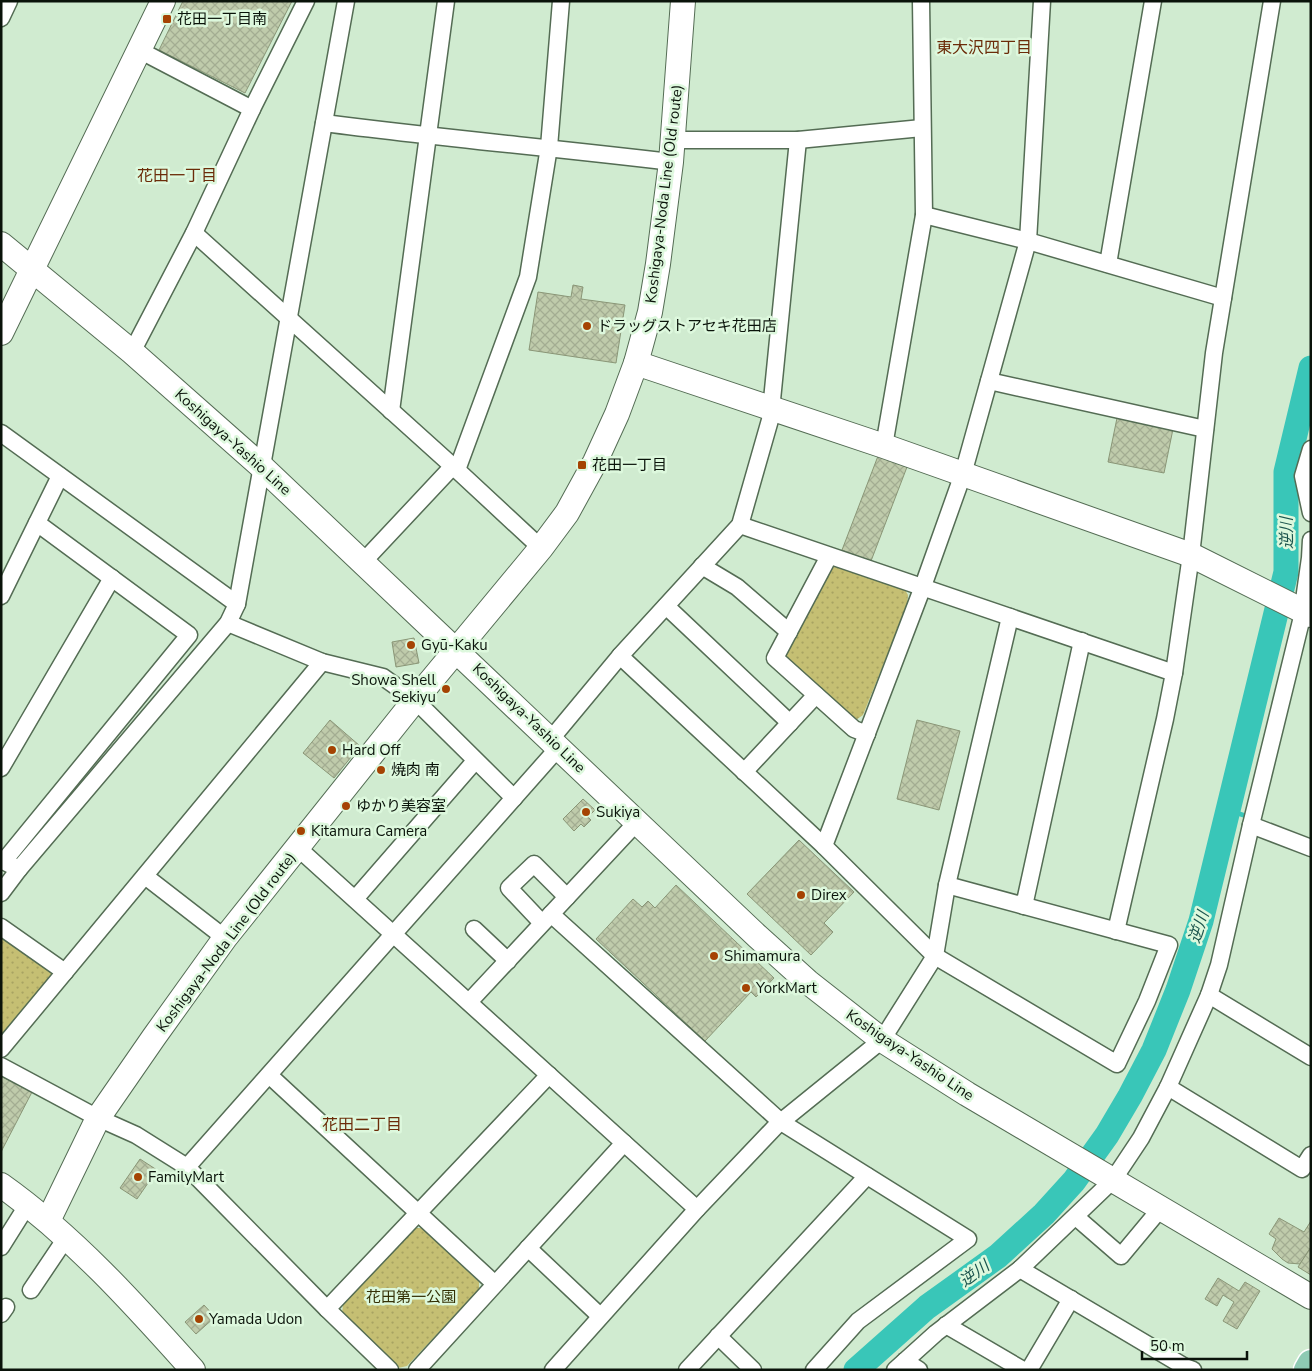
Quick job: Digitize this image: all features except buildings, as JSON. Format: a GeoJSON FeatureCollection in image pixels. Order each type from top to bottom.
{"type":"FeatureCollection","features":[{"type":"Feature","properties":{"kind":"main road"},"geometry":{"type":"LineString","coordinates":[[1307,1370],[1311,1363]]}},
{"type":"Feature","properties":{"kind":"street"},"geometry":{"type":"LineString","coordinates":[[1,18],[10,1]]}},
{"type":"Feature","properties":{"kind":"street"},"geometry":{"type":"LineString","coordinates":[[1,333],[163,1]]}},
{"type":"Feature","properties":{"kind":"street"},"geometry":{"type":"LineString","coordinates":[[132,352],[194,233],[252,109],[306,1]]}},
{"type":"Feature","properties":{"kind":"street"},"geometry":{"type":"LineString","coordinates":[[8,863],[228,623],[237,604],[345,1]]}},
{"type":"Feature","properties":{"kind":"street"},"geometry":{"type":"LineString","coordinates":[[391,411],[446,1]]}},
{"type":"Feature","properties":{"kind":"street"},"geometry":{"type":"LineString","coordinates":[[363,562],[455,468],[528,277],[549,147],[561,1]]}},
{"type":"Feature","properties":{"kind":"street","name":"Koshigaya-Noda Line (Old route)"},"geometry":{"type":"LineString","coordinates":[[48,1220],[98,1118],[225,938],[414,700],[458,650],[541,548],[567,513],[595,462],[617,414],[636,363],[650,312],[672,151],[683,1]]}},
{"type":"Feature","properties":{"kind":"street"},"geometry":{"type":"LineString","coordinates":[[884,446],[924,214],[920,1]]}},
{"type":"Feature","properties":{"kind":"street"},"geometry":{"type":"LineString","coordinates":[[824,846],[922,589],[963,474],[1028,241],[1042,1]]}},
{"type":"Feature","properties":{"kind":"street"},"geometry":{"type":"LineString","coordinates":[[1108,264],[1153,1]]}},
{"type":"Feature","properties":{"kind":"street"},"geometry":{"type":"LineString","coordinates":[[1116,931],[1174,673],[1191,555],[1214,353],[1272,1]]}},
{"type":"Feature","properties":{"kind":"street"},"geometry":{"type":"LineString","coordinates":[[139,50],[252,109]]}},
{"type":"Feature","properties":{"kind":"street"},"geometry":{"type":"LineString","coordinates":[[324,123],[428,136],[549,147],[672,151],[922,128]]}},
{"type":"Feature","properties":{"kind":"street"},"geometry":{"type":"LineString","coordinates":[[187,1167],[514,798],[620,656],[740,525],[770,420],[798,140]]}},
{"type":"Feature","properties":{"kind":"street"},"geometry":{"type":"LineString","coordinates":[[924,214],[1028,241],[1223,298]]}},
{"type":"Feature","properties":{"kind":"street"},"geometry":{"type":"LineString","coordinates":[[194,233],[541,548]]}},
{"type":"Feature","properties":{"kind":"street","name":"Koshigaya-Yashio Line"},"geometry":{"type":"LineString","coordinates":[[1,244],[132,352],[262,467],[458,650],[791,967],[848,1015],[882,1040],[967,1094],[1109,1178]]}},
{"type":"Feature","properties":{"kind":"street"},"geometry":{"type":"LineString","coordinates":[[636,363],[884,446],[1191,555],[1302,610]]}},
{"type":"Feature","properties":{"kind":"street"},"geometry":{"type":"LineString","coordinates":[[989,381],[1205,429]]}},
{"type":"Feature","properties":{"kind":"street"},"geometry":{"type":"LineString","coordinates":[[1,433],[237,604]]}},
{"type":"Feature","properties":{"kind":"street"},"geometry":{"type":"LineString","coordinates":[[1311,449],[1303,476],[1311,513]]}},
{"type":"Feature","properties":{"kind":"street"},"geometry":{"type":"LineString","coordinates":[[1,596],[60,476]]}},
{"type":"Feature","properties":{"kind":"street"},"geometry":{"type":"LineString","coordinates":[[1,893],[8,863],[189,635],[37,523]]}},
{"type":"Feature","properties":{"kind":"street"},"geometry":{"type":"LineString","coordinates":[[740,525],[922,589],[1010,616],[1174,673]]}},
{"type":"Feature","properties":{"kind":"street"},"geometry":{"type":"LineString","coordinates":[[900,1365],[946,1325],[1020,1269],[1076,1217],[1141,1138],[1168,1087],[1209,995],[1219,965],[1302,610],[1311,540]]}},
{"type":"Feature","properties":{"kind":"street"},"geometry":{"type":"LineString","coordinates":[[830,556],[776,658],[854,729],[866,734]]}},
{"type":"Feature","properties":{"kind":"street"},"geometry":{"type":"LineString","coordinates":[[702,566],[736,587],[789,632]]}},
{"type":"Feature","properties":{"kind":"street"},"geometry":{"type":"LineString","coordinates":[[1,768],[112,578]]}},
{"type":"Feature","properties":{"kind":"street"},"geometry":{"type":"LineString","coordinates":[[666,606],[790,723]]}},
{"type":"Feature","properties":{"kind":"street"},"geometry":{"type":"LineString","coordinates":[[553,1370],[698,1209],[781,1122],[882,1040],[935,956],[947,885],[1010,616]]}},
{"type":"Feature","properties":{"kind":"street"},"geometry":{"type":"LineString","coordinates":[[228,623],[322,662],[383,678],[414,700],[514,798]]}},
{"type":"Feature","properties":{"kind":"street"},"geometry":{"type":"LineString","coordinates":[[1024,906],[1082,641]]}},
{"type":"Feature","properties":{"kind":"street"},"geometry":{"type":"LineString","coordinates":[[620,656],[824,846],[935,956],[1117,1064],[1147,1001],[1169,945],[947,885]]}},
{"type":"Feature","properties":{"kind":"street"},"geometry":{"type":"LineString","coordinates":[[1,1049],[322,662]]}},
{"type":"Feature","properties":{"kind":"street"},"geometry":{"type":"LineString","coordinates":[[744,772],[816,695]]}},
{"type":"Feature","properties":{"kind":"street"},"geometry":{"type":"LineString","coordinates":[[355,899],[475,761]]}},
{"type":"Feature","properties":{"kind":"street"},"geometry":{"type":"LineString","coordinates":[[469,1002],[637,822]]}},
{"type":"Feature","properties":{"kind":"street"},"geometry":{"type":"LineString","coordinates":[[1251,825],[1311,848]]}},
{"type":"Feature","properties":{"kind":"street"},"geometry":{"type":"LineString","coordinates":[[298,848],[698,1209]]}},
{"type":"Feature","properties":{"kind":"street"},"geometry":{"type":"LineString","coordinates":[[567,897],[534,864],[508,888],[781,1122],[968,1239],[858,1321],[814,1370]]}},
{"type":"Feature","properties":{"kind":"street"},"geometry":{"type":"LineString","coordinates":[[145,876],[225,938]]}},
{"type":"Feature","properties":{"kind":"street"},"geometry":{"type":"LineString","coordinates":[[1,927],[65,972]]}},
{"type":"Feature","properties":{"kind":"street"},"geometry":{"type":"LineString","coordinates":[[474,929],[508,961]]}},
{"type":"Feature","properties":{"kind":"street"},"geometry":{"type":"LineString","coordinates":[[1209,995],[1311,1057]]}},
{"type":"Feature","properties":{"kind":"street"},"geometry":{"type":"LineString","coordinates":[[1,1066],[98,1118],[136,1135],[187,1167],[390,1370]]}},
{"type":"Feature","properties":{"kind":"street"},"geometry":{"type":"LineString","coordinates":[[269,1075],[495,1284]]}},
{"type":"Feature","properties":{"kind":"street"},"geometry":{"type":"LineString","coordinates":[[327,1309],[549,1075]]}},
{"type":"Feature","properties":{"kind":"street"},"geometry":{"type":"LineString","coordinates":[[1168,1087],[1302,1169],[1311,1155]]}},
{"type":"Feature","properties":{"kind":"street"},"geometry":{"type":"LineString","coordinates":[[417,1370],[624,1143]]}},
{"type":"Feature","properties":{"kind":"street"},"geometry":{"type":"LineString","coordinates":[[687,1370],[867,1176]]}},
{"type":"Feature","properties":{"kind":"street"},"geometry":{"type":"LineString","coordinates":[[1109,1178],[1311,1297]]}},
{"type":"Feature","properties":{"kind":"street"},"geometry":{"type":"LineString","coordinates":[[1,1185],[48,1220],[132,1304],[193,1370]]}},
{"type":"Feature","properties":{"kind":"street"},"geometry":{"type":"LineString","coordinates":[[1,1247],[28,1204]]}},
{"type":"Feature","properties":{"kind":"street"},"geometry":{"type":"LineString","coordinates":[[1076,1217],[1121,1256],[1161,1208]]}},
{"type":"Feature","properties":{"kind":"street"},"geometry":{"type":"LineString","coordinates":[[31,1290],[66,1238]]}},
{"type":"Feature","properties":{"kind":"street"},"geometry":{"type":"LineString","coordinates":[[528,1248],[600,1316]]}},
{"type":"Feature","properties":{"kind":"street"},"geometry":{"type":"LineString","coordinates":[[1020,1269],[1187,1369]]}},
{"type":"Feature","properties":{"kind":"street"},"geometry":{"type":"LineString","coordinates":[[1028,1370],[1071,1299]]}},
{"type":"Feature","properties":{"kind":"street"},"geometry":{"type":"LineString","coordinates":[[946,1325],[1023,1370]]}},
{"type":"Feature","properties":{"kind":"street"},"geometry":{"type":"LineString","coordinates":[[718,1336],[753,1370]]}},
{"type":"Feature","properties":{"kind":"street"},"geometry":{"type":"LineString","coordinates":[[900,1365],[919,1370]]}},
{"type":"Feature","properties":{"kind":"green space"},"geometry":{"type":"Polygon","coordinates":[[[835,566],[904,588],[908,595],[907,606],[863,715],[856,720],[788,659],[786,654],[831,569],[835,566]]]}},
{"type":"Feature","properties":{"kind":"green space"},"geometry":{"type":"Polygon","coordinates":[[[1,927],[65,972],[1,1049],[1,927]]]}},
{"type":"Feature","properties":{"kind":"green space","name":"花田第一公園"},"geometry":{"type":"Polygon","coordinates":[[[413,1228],[423,1228],[479,1282],[479,1290],[407,1366],[398,1368],[342,1314],[343,1304],[413,1228]]]}},
{"type":"Feature","properties":{"kind":"waterway","name":"逆川"},"geometry":{"type":"LineString","coordinates":[[856,1370],[927,1307],[998,1256],[1044,1214],[1074,1181],[1107,1135],[1154,1050],[1178,990],[1201,921],[1286,572],[1286,472],[1311,368]]}},
{"type":"Feature","properties":{"kind":"waterway"},"geometry":{"type":"LineString","coordinates":[[1228,810],[1246,816]]}},
{"type":"Feature","properties":{"kind":"place","name":"花田一丁目南"},"geometry":{"type":"Point","coordinates":[167,19]}},
{"type":"Feature","properties":{"kind":"place","name":"ドラッグストアセキ花田店"},"geometry":{"type":"Point","coordinates":[587,326]}},
{"type":"Feature","properties":{"kind":"place","name":"花田一丁目"},"geometry":{"type":"Point","coordinates":[582,465]}},
{"type":"Feature","properties":{"kind":"place","name":"Gyū-Kaku"},"geometry":{"type":"Point","coordinates":[411,645]}},
{"type":"Feature","properties":{"kind":"place","name":"Showa Shell Sekiyu"},"geometry":{"type":"Point","coordinates":[446,689]}},
{"type":"Feature","properties":{"kind":"place","name":"Hard Off"},"geometry":{"type":"Point","coordinates":[332,750]}},
{"type":"Feature","properties":{"kind":"place","name":"焼肉 南"},"geometry":{"type":"Point","coordinates":[381,770]}},
{"type":"Feature","properties":{"kind":"place","name":"ゆかり美容室"},"geometry":{"type":"Point","coordinates":[346,806]}},
{"type":"Feature","properties":{"kind":"place","name":"Sukiya"},"geometry":{"type":"Point","coordinates":[586,812]}},
{"type":"Feature","properties":{"kind":"place","name":"Kitamura Camera"},"geometry":{"type":"Point","coordinates":[301,831]}},
{"type":"Feature","properties":{"kind":"place","name":"Direx"},"geometry":{"type":"Point","coordinates":[801,895]}},
{"type":"Feature","properties":{"kind":"place","name":"Shimamura"},"geometry":{"type":"Point","coordinates":[714,956]}},
{"type":"Feature","properties":{"kind":"place","name":"YorkMart"},"geometry":{"type":"Point","coordinates":[746,988]}},
{"type":"Feature","properties":{"kind":"place","name":"FamilyMart"},"geometry":{"type":"Point","coordinates":[138,1177]}},
{"type":"Feature","properties":{"kind":"place","name":"Yamada Udon"},"geometry":{"type":"Point","coordinates":[199,1319]}},
{"type":"Feature","properties":{"kind":"district","name":"東大沢四丁目"},"geometry":{"type":"Point","coordinates":[984,47]}},
{"type":"Feature","properties":{"kind":"district","name":"花田一丁目"},"geometry":{"type":"Point","coordinates":[177,175]}},
{"type":"Feature","properties":{"kind":"district","name":"花田二丁目"},"geometry":{"type":"Point","coordinates":[362,1124]}}]}
